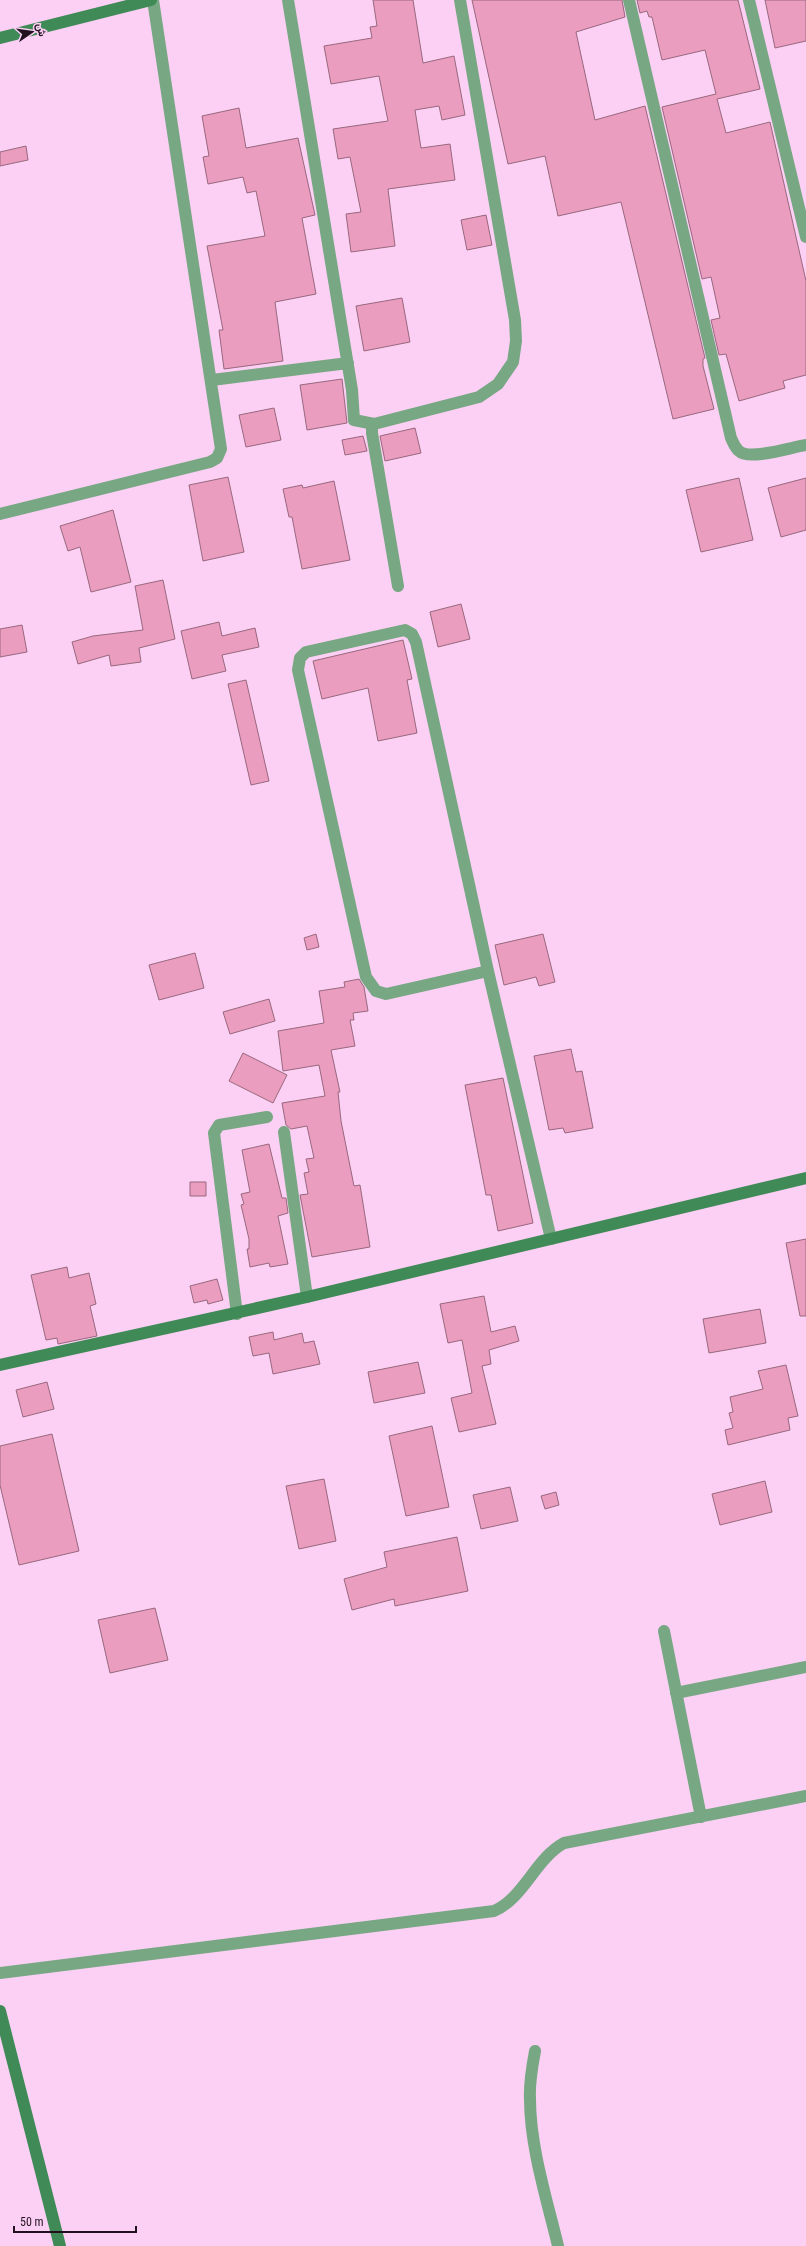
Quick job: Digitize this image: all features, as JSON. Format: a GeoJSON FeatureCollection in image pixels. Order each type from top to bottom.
{"type":"FeatureCollection","features":[{"type":"Feature","properties":{"kind":"street"},"geometry":{"type":"LineString","coordinates":[[0,38],[152,0],[212,380],[221,449],[217,458],[210,462],[0,514]]}},
{"type":"Feature","properties":{"kind":"street"},"geometry":{"type":"LineString","coordinates":[[288,0],[348,363],[354,420],[374,424],[479,397],[498,384],[513,362],[516,342],[516,320],[460,0]]}},
{"type":"Feature","properties":{"kind":"street"},"geometry":{"type":"LineString","coordinates":[[629,0],[730,438],[739,451],[747,455],[806,445]]}},
{"type":"Feature","properties":{"kind":"street"},"geometry":{"type":"LineString","coordinates":[[749,0],[806,237]]}},
{"type":"Feature","properties":{"kind":"street"},"geometry":{"type":"LineString","coordinates":[[212,380],[348,363]]}},
{"type":"Feature","properties":{"kind":"street"},"geometry":{"type":"LineString","coordinates":[[374,424],[372,433],[398,586]]}},
{"type":"Feature","properties":{"kind":"street"},"geometry":{"type":"LineString","coordinates":[[488,971],[386,994],[376,991],[366,977],[298,670],[300,658],[306,652],[405,630],[412,634],[416,642],[488,971],[551,1239]]}},
{"type":"Feature","properties":{"kind":"street"},"geometry":{"type":"LineString","coordinates":[[236,1314],[214,1133],[219,1125],[267,1117]]}},
{"type":"Feature","properties":{"kind":"street"},"geometry":{"type":"LineString","coordinates":[[284,1132],[307,1297]]}},
{"type":"Feature","properties":{"kind":"street"},"geometry":{"type":"LineString","coordinates":[[0,1365],[236,1314],[806,1178]]}},
{"type":"Feature","properties":{"kind":"street"},"geometry":{"type":"LineString","coordinates":[[664,1631],[701,1817]]}},
{"type":"Feature","properties":{"kind":"street"},"geometry":{"type":"LineString","coordinates":[[676,1693],[806,1667]]}},
{"type":"Feature","properties":{"kind":"street"},"geometry":{"type":"LineString","coordinates":[[0,1973],[494,1911],[505,1905],[546,1857],[556,1847],[564,1843],[806,1796]]}},
{"type":"Feature","properties":{"kind":"street"},"geometry":{"type":"LineString","coordinates":[[0,2011],[60,2246]]}},
{"type":"Feature","properties":{"kind":"street"},"geometry":{"type":"LineString","coordinates":[[535,2051],[530,2086],[531,2119],[541,2172],[558,2246]]}},
{"type":"Feature","properties":{"kind":"building"},"geometry":{"type":"Polygon","coordinates":[[[373,0],[413,0],[423,63],[454,56],[465,115],[442,120],[439,106],[415,110],[421,148],[450,144],[455,180],[388,189],[395,246],[351,252],[346,214],[361,212],[350,157],[338,159],[333,129],[388,121],[379,76],[331,84],[324,46],[372,38],[370,27],[377,26],[373,0]]]}},
{"type":"Feature","properties":{"kind":"building"},"geometry":{"type":"Polygon","coordinates":[[[472,0],[622,0],[625,17],[576,32],[595,120],[645,106],[705,358],[703,359],[703,366],[714,409],[673,419],[621,202],[558,216],[545,156],[508,164],[472,0]]]}},
{"type":"Feature","properties":{"kind":"building"},"geometry":{"type":"Polygon","coordinates":[[[637,0],[738,0],[760,89],[717,99],[726,133],[770,122],[806,281],[806,375],[783,381],[785,388],[739,401],[726,354],[719,355],[711,320],[720,318],[711,277],[702,279],[662,107],[716,94],[705,50],[662,60],[652,17],[649,17],[647,11],[640,13],[637,0]]]}},
{"type":"Feature","properties":{"kind":"building"},"geometry":{"type":"Polygon","coordinates":[[[765,0],[806,0],[806,41],[775,48],[765,0]]]}},
{"type":"Feature","properties":{"kind":"building"},"geometry":{"type":"Polygon","coordinates":[[[239,108],[246,148],[298,138],[315,215],[302,218],[316,294],[275,302],[283,361],[224,369],[219,330],[223,330],[207,246],[265,236],[256,191],[247,193],[243,177],[208,184],[203,157],[209,156],[202,116],[239,108]]]}},
{"type":"Feature","properties":{"kind":"building"},"geometry":{"type":"Polygon","coordinates":[[[26,146],[28,160],[0,166],[0,152],[26,146]]]}},
{"type":"Feature","properties":{"kind":"building"},"geometry":{"type":"Polygon","coordinates":[[[486,215],[492,245],[467,250],[461,220],[486,215]]]}},
{"type":"Feature","properties":{"kind":"building"},"geometry":{"type":"Polygon","coordinates":[[[402,298],[410,342],[364,351],[356,306],[402,298]]]}},
{"type":"Feature","properties":{"kind":"building"},"geometry":{"type":"Polygon","coordinates":[[[342,379],[347,423],[307,430],[300,385],[342,379]]]}},
{"type":"Feature","properties":{"kind":"building"},"geometry":{"type":"Polygon","coordinates":[[[274,408],[281,440],[246,447],[239,415],[274,408]]]}},
{"type":"Feature","properties":{"kind":"building"},"geometry":{"type":"Polygon","coordinates":[[[415,428],[421,453],[385,461],[380,436],[415,428]]]}},
{"type":"Feature","properties":{"kind":"building"},"geometry":{"type":"Polygon","coordinates":[[[363,436],[367,451],[345,455],[342,440],[363,436]]]}},
{"type":"Feature","properties":{"kind":"building"},"geometry":{"type":"Polygon","coordinates":[[[228,477],[244,552],[203,561],[189,485],[228,477]]]}},
{"type":"Feature","properties":{"kind":"building"},"geometry":{"type":"Polygon","coordinates":[[[739,478],[753,540],[701,552],[686,490],[739,478]]]}},
{"type":"Feature","properties":{"kind":"building"},"geometry":{"type":"Polygon","coordinates":[[[806,478],[806,530],[781,537],[768,488],[806,478]]]}},
{"type":"Feature","properties":{"kind":"building"},"geometry":{"type":"Polygon","coordinates":[[[334,481],[350,560],[302,569],[292,517],[289,517],[283,489],[302,485],[303,488],[334,481]]]}},
{"type":"Feature","properties":{"kind":"building"},"geometry":{"type":"Polygon","coordinates":[[[113,510],[131,582],[91,592],[80,547],[68,551],[60,526],[113,510]]]}},
{"type":"Feature","properties":{"kind":"building"},"geometry":{"type":"Polygon","coordinates":[[[163,580],[175,639],[139,648],[141,662],[111,666],[109,655],[78,664],[72,642],[93,636],[143,630],[135,586],[163,580]]]}},
{"type":"Feature","properties":{"kind":"building"},"geometry":{"type":"Polygon","coordinates":[[[461,604],[470,639],[438,647],[430,612],[461,604]]]}},
{"type":"Feature","properties":{"kind":"building"},"geometry":{"type":"Polygon","coordinates":[[[219,622],[222,636],[255,628],[259,647],[222,655],[226,671],[192,679],[181,631],[219,622]]]}},
{"type":"Feature","properties":{"kind":"building"},"geometry":{"type":"Polygon","coordinates":[[[22,625],[27,652],[0,657],[0,629],[22,625]]]}},
{"type":"Feature","properties":{"kind":"building"},"geometry":{"type":"Polygon","coordinates":[[[403,640],[412,679],[407,680],[417,733],[378,741],[368,688],[322,699],[313,661],[403,640]]]}},
{"type":"Feature","properties":{"kind":"building"},"geometry":{"type":"Polygon","coordinates":[[[246,680],[269,781],[251,785],[228,684],[246,680]]]}},
{"type":"Feature","properties":{"kind":"building"},"geometry":{"type":"Polygon","coordinates":[[[316,934],[319,947],[307,950],[304,938],[316,934]]]}},
{"type":"Feature","properties":{"kind":"building"},"geometry":{"type":"Polygon","coordinates":[[[543,934],[555,982],[539,986],[536,977],[504,985],[495,945],[543,934]]]}},
{"type":"Feature","properties":{"kind":"building"},"geometry":{"type":"Polygon","coordinates":[[[195,953],[204,988],[159,1000],[149,965],[195,953]]]}},
{"type":"Feature","properties":{"kind":"building"},"geometry":{"type":"Polygon","coordinates":[[[359,979],[364,987],[368,1011],[353,1013],[354,1020],[350,1020],[355,1046],[331,1050],[340,1092],[338,1092],[341,1121],[354,1186],[360,1185],[370,1247],[312,1257],[300,1195],[308,1194],[304,1173],[309,1172],[306,1159],[314,1158],[307,1126],[291,1129],[286,1125],[282,1103],[325,1096],[319,1065],[283,1071],[278,1031],[324,1023],[319,991],[345,987],[344,982],[359,979]]]}},
{"type":"Feature","properties":{"kind":"building"},"geometry":{"type":"Polygon","coordinates":[[[269,999],[275,1021],[230,1034],[223,1012],[269,999]]]}},
{"type":"Feature","properties":{"kind":"building"},"geometry":{"type":"Polygon","coordinates":[[[571,1049],[576,1072],[582,1071],[593,1128],[565,1133],[563,1128],[549,1130],[534,1056],[571,1049]]]}},
{"type":"Feature","properties":{"kind":"building"},"geometry":{"type":"Polygon","coordinates":[[[243,1053],[287,1075],[273,1103],[229,1081],[243,1053]]]}},
{"type":"Feature","properties":{"kind":"building"},"geometry":{"type":"Polygon","coordinates":[[[503,1078],[533,1223],[498,1231],[491,1195],[486,1195],[465,1085],[503,1078]]]}},
{"type":"Feature","properties":{"kind":"building"},"geometry":{"type":"Polygon","coordinates":[[[269,1144],[282,1198],[286,1198],[288,1213],[278,1216],[288,1264],[270,1267],[269,1263],[250,1267],[247,1249],[249,1249],[249,1239],[241,1205],[244,1204],[241,1194],[250,1192],[242,1150],[269,1144]]]}},
{"type":"Feature","properties":{"kind":"building"},"geometry":{"type":"Polygon","coordinates":[[[190,1182],[206,1182],[206,1196],[190,1196],[190,1182]]]}},
{"type":"Feature","properties":{"kind":"building"},"geometry":{"type":"Polygon","coordinates":[[[806,1239],[806,1316],[800,1316],[786,1243],[806,1239]]]}},
{"type":"Feature","properties":{"kind":"building"},"geometry":{"type":"Polygon","coordinates":[[[67,1267],[69,1278],[89,1273],[96,1304],[90,1306],[97,1336],[58,1344],[57,1338],[46,1340],[31,1275],[67,1267]]]}},
{"type":"Feature","properties":{"kind":"building"},"geometry":{"type":"Polygon","coordinates":[[[217,1279],[223,1300],[208,1304],[207,1300],[194,1303],[190,1286],[217,1279]]]}},
{"type":"Feature","properties":{"kind":"building"},"geometry":{"type":"Polygon","coordinates":[[[484,1296],[491,1332],[515,1326],[519,1341],[489,1350],[491,1364],[482,1366],[496,1424],[459,1432],[451,1398],[472,1393],[462,1340],[448,1343],[440,1304],[484,1296]]]}},
{"type":"Feature","properties":{"kind":"building"},"geometry":{"type":"Polygon","coordinates":[[[760,1309],[766,1343],[709,1353],[703,1319],[760,1309]]]}},
{"type":"Feature","properties":{"kind":"building"},"geometry":{"type":"Polygon","coordinates":[[[273,1332],[274,1340],[302,1333],[304,1343],[314,1341],[320,1364],[273,1374],[269,1353],[253,1356],[249,1337],[273,1332]]]}},
{"type":"Feature","properties":{"kind":"building"},"geometry":{"type":"Polygon","coordinates":[[[418,1362],[425,1393],[374,1403],[368,1372],[418,1362]]]}},
{"type":"Feature","properties":{"kind":"building"},"geometry":{"type":"Polygon","coordinates":[[[786,1365],[798,1416],[788,1418],[790,1430],[728,1445],[725,1430],[733,1428],[729,1413],[733,1412],[730,1397],[763,1389],[758,1371],[786,1365]]]}},
{"type":"Feature","properties":{"kind":"building"},"geometry":{"type":"Polygon","coordinates":[[[47,1382],[54,1409],[23,1417],[16,1390],[47,1382]]]}},
{"type":"Feature","properties":{"kind":"building"},"geometry":{"type":"Polygon","coordinates":[[[432,1426],[449,1507],[406,1516],[389,1436],[432,1426]]]}},
{"type":"Feature","properties":{"kind":"building"},"geometry":{"type":"Polygon","coordinates":[[[52,1434],[79,1551],[19,1565],[0,1485],[0,1446],[52,1434]]]}},
{"type":"Feature","properties":{"kind":"building"},"geometry":{"type":"Polygon","coordinates":[[[324,1479],[336,1541],[299,1549],[286,1486],[324,1479]]]}},
{"type":"Feature","properties":{"kind":"building"},"geometry":{"type":"Polygon","coordinates":[[[765,1481],[772,1512],[720,1525],[712,1494],[765,1481]]]}},
{"type":"Feature","properties":{"kind":"building"},"geometry":{"type":"Polygon","coordinates":[[[510,1487],[518,1521],[481,1529],[473,1495],[510,1487]]]}},
{"type":"Feature","properties":{"kind":"building"},"geometry":{"type":"Polygon","coordinates":[[[556,1492],[559,1505],[545,1509],[541,1496],[556,1492]]]}},
{"type":"Feature","properties":{"kind":"building"},"geometry":{"type":"Polygon","coordinates":[[[457,1537],[468,1591],[395,1606],[394,1599],[352,1610],[344,1579],[387,1567],[384,1552],[457,1537]]]}},
{"type":"Feature","properties":{"kind":"building"},"geometry":{"type":"Polygon","coordinates":[[[155,1608],[168,1660],[110,1673],[98,1620],[155,1608]]]}}]}
